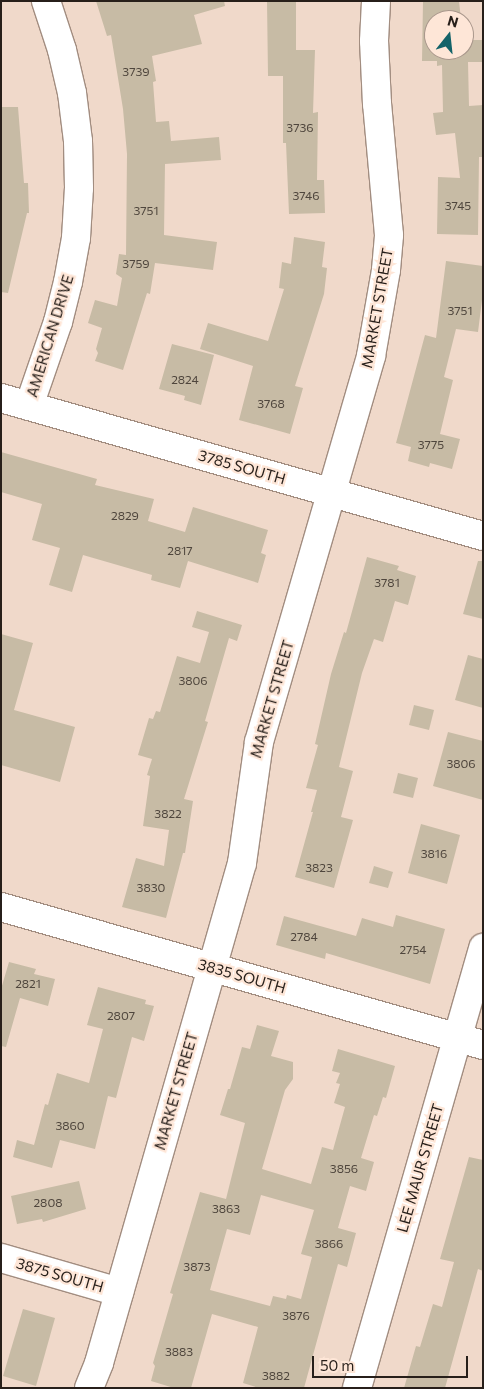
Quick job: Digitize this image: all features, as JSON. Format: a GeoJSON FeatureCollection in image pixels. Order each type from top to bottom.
{"type":"FeatureCollection","features":[{"type":"Feature","properties":{"kind":"street","name":"AMERICAN DRIVE"},"geometry":{"type":"LineString","coordinates":[[29,406],[58,322],[68,282],[76,238],[80,188],[78,141],[72,93],[62,50],[46,1]]}},
{"type":"Feature","properties":{"kind":"street","name":"MARKET STREET"},"geometry":{"type":"LineString","coordinates":[[89,1388],[119,1292],[243,856],[254,763],[259,742],[370,356],[387,262],[389,235],[376,104],[374,41],[376,1]]}},
{"type":"Feature","properties":{"kind":"street","name":"3785 SOUTH"},"geometry":{"type":"LineString","coordinates":[[1,398],[483,536]]}},
{"type":"Feature","properties":{"kind":"street","name":"3835 SOUTH"},"geometry":{"type":"LineString","coordinates":[[1,907],[470,1041]]}},
{"type":"Feature","properties":{"kind":"street","name":"LEE MAUR STREET"},"geometry":{"type":"LineString","coordinates":[[357,1388],[470,1041],[483,948]]}},
{"type":"Feature","properties":{"kind":"street","name":"3875 SOUTH"},"geometry":{"type":"LineString","coordinates":[[1,1258],[119,1292]]}},
{"type":"Feature","properties":{"kind":"building"},"geometry":{"type":"Polygon","coordinates":[[[96,1],[224,1],[225,6],[194,15],[202,44],[152,56],[156,81],[153,82],[156,122],[169,121],[171,141],[219,137],[221,160],[165,164],[164,235],[217,242],[213,270],[155,263],[150,294],[147,293],[123,370],[95,361],[98,353],[96,349],[102,328],[88,323],[95,300],[117,306],[122,278],[116,274],[119,254],[126,255],[127,154],[123,109],[111,35],[107,36],[96,1]]]}},
{"type":"Feature","properties":{"kind":"building"},"geometry":{"type":"Polygon","coordinates":[[[267,1],[296,1],[296,50],[315,50],[313,113],[318,112],[317,180],[324,180],[325,213],[289,214],[286,143],[283,143],[283,76],[268,76],[267,1]]]}},
{"type":"Feature","properties":{"kind":"building"},"geometry":{"type":"Polygon","coordinates":[[[423,1],[459,1],[460,10],[424,10],[424,60],[474,60],[474,40],[482,40],[482,62],[468,62],[469,106],[483,105],[483,157],[479,157],[478,235],[437,234],[438,177],[460,178],[455,133],[436,135],[433,113],[443,112],[442,65],[437,66],[437,61],[422,61],[423,1]]]}},
{"type":"Feature","properties":{"kind":"building"},"geometry":{"type":"Polygon","coordinates":[[[1,107],[18,107],[24,183],[28,183],[29,213],[27,213],[8,293],[1,292],[1,107]]]}},
{"type":"Feature","properties":{"kind":"building"},"geometry":{"type":"Polygon","coordinates":[[[294,237],[325,242],[322,267],[327,268],[324,294],[295,386],[303,388],[290,434],[239,420],[253,366],[200,349],[208,323],[268,341],[284,289],[279,288],[282,262],[291,264],[294,237]]]}},
{"type":"Feature","properties":{"kind":"building"},"geometry":{"type":"Polygon","coordinates":[[[446,261],[483,266],[483,292],[478,332],[456,329],[444,377],[453,380],[440,434],[460,439],[452,469],[430,463],[429,467],[408,461],[411,447],[396,443],[425,335],[436,338],[446,261]]]}},
{"type":"Feature","properties":{"kind":"building"},"geometry":{"type":"Polygon","coordinates":[[[172,344],[214,355],[201,405],[184,400],[185,396],[159,389],[172,344]]]}},
{"type":"Feature","properties":{"kind":"building"},"geometry":{"type":"Polygon","coordinates":[[[1,452],[97,479],[95,485],[154,499],[148,521],[185,532],[193,507],[268,530],[261,553],[266,555],[258,583],[188,561],[180,588],[151,580],[152,575],[83,555],[72,592],[49,585],[60,548],[32,540],[42,504],[1,492],[1,452]]]}},
{"type":"Feature","properties":{"kind":"building"},"geometry":{"type":"Polygon","coordinates":[[[367,557],[399,566],[397,570],[416,576],[408,605],[395,601],[383,642],[374,639],[362,673],[339,767],[353,771],[341,817],[353,820],[334,888],[295,877],[313,812],[311,812],[317,790],[306,788],[318,745],[315,744],[331,674],[344,632],[346,633],[367,557]]]}},
{"type":"Feature","properties":{"kind":"building"},"geometry":{"type":"Polygon","coordinates":[[[478,561],[483,561],[483,619],[463,614],[478,561]]]}},
{"type":"Feature","properties":{"kind":"building"},"geometry":{"type":"Polygon","coordinates":[[[197,611],[242,625],[237,641],[229,638],[205,721],[208,722],[184,799],[193,801],[185,853],[183,853],[166,918],[122,907],[136,858],[164,866],[169,830],[143,826],[150,776],[147,775],[152,759],[138,755],[149,718],[153,719],[156,711],[160,712],[177,656],[200,663],[209,632],[192,627],[197,611]]]}},
{"type":"Feature","properties":{"kind":"building"},"geometry":{"type":"Polygon","coordinates":[[[1,634],[33,643],[14,710],[75,727],[60,782],[1,765],[1,634]]]}},
{"type":"Feature","properties":{"kind":"building"},"geometry":{"type":"Polygon","coordinates":[[[468,655],[483,659],[483,708],[455,700],[468,655]]]}},
{"type":"Feature","properties":{"kind":"building"},"geometry":{"type":"Polygon","coordinates":[[[414,705],[434,710],[429,730],[409,725],[414,705]]]}},
{"type":"Feature","properties":{"kind":"building"},"geometry":{"type":"Polygon","coordinates":[[[448,732],[483,741],[483,800],[433,786],[448,732]]]}},
{"type":"Feature","properties":{"kind":"building"},"geometry":{"type":"Polygon","coordinates":[[[398,773],[418,778],[413,798],[393,793],[398,773]]]}},
{"type":"Feature","properties":{"kind":"building"},"geometry":{"type":"Polygon","coordinates":[[[421,824],[460,835],[447,884],[408,873],[421,824]]]}},
{"type":"Feature","properties":{"kind":"building"},"geometry":{"type":"Polygon","coordinates":[[[374,866],[393,872],[388,888],[369,883],[374,866]]]}},
{"type":"Feature","properties":{"kind":"building"},"geometry":{"type":"Polygon","coordinates":[[[396,915],[445,929],[430,984],[326,953],[325,959],[276,945],[284,916],[356,936],[362,918],[393,927],[396,915]]]}},
{"type":"Feature","properties":{"kind":"building"},"geometry":{"type":"Polygon","coordinates":[[[9,962],[36,969],[34,974],[55,979],[48,1006],[20,998],[6,1047],[1,1046],[1,989],[9,962]]]}},
{"type":"Feature","properties":{"kind":"building"},"geometry":{"type":"Polygon","coordinates":[[[98,987],[146,1000],[145,1004],[154,1006],[144,1041],[132,1037],[116,1098],[108,1096],[95,1149],[60,1140],[52,1168],[13,1157],[17,1140],[34,1145],[45,1104],[48,1105],[57,1073],[89,1083],[103,1029],[87,1025],[98,987]]]}},
{"type":"Feature","properties":{"kind":"building"},"geometry":{"type":"Polygon","coordinates":[[[257,1025],[279,1031],[271,1056],[293,1062],[293,1079],[285,1090],[262,1169],[311,1184],[322,1147],[333,1150],[345,1107],[334,1103],[340,1084],[336,1083],[340,1073],[332,1071],[338,1049],[395,1066],[386,1098],[383,1097],[377,1116],[374,1115],[361,1158],[374,1162],[366,1191],[350,1186],[338,1228],[356,1233],[347,1267],[338,1264],[304,1388],[259,1388],[243,1383],[258,1327],[212,1314],[191,1388],[174,1388],[151,1381],[155,1366],[153,1363],[173,1294],[170,1293],[200,1192],[226,1199],[245,1123],[220,1115],[228,1089],[230,1089],[242,1047],[250,1049],[257,1025]],[[261,1195],[250,1235],[227,1229],[210,1290],[270,1306],[273,1296],[286,1299],[287,1295],[301,1299],[312,1257],[301,1254],[314,1210],[261,1195]]]}},
{"type":"Feature","properties":{"kind":"building"},"geometry":{"type":"Polygon","coordinates":[[[469,1157],[483,1160],[483,1271],[478,1269],[445,1388],[404,1388],[416,1346],[420,1347],[433,1304],[442,1307],[454,1262],[440,1259],[469,1157]]]}},
{"type":"Feature","properties":{"kind":"building"},"geometry":{"type":"Polygon","coordinates":[[[79,1181],[86,1209],[43,1222],[42,1219],[17,1224],[11,1196],[79,1181]]]}},
{"type":"Feature","properties":{"kind":"building"},"geometry":{"type":"Polygon","coordinates":[[[23,1309],[55,1318],[36,1386],[3,1376],[23,1309]]]}}]}
